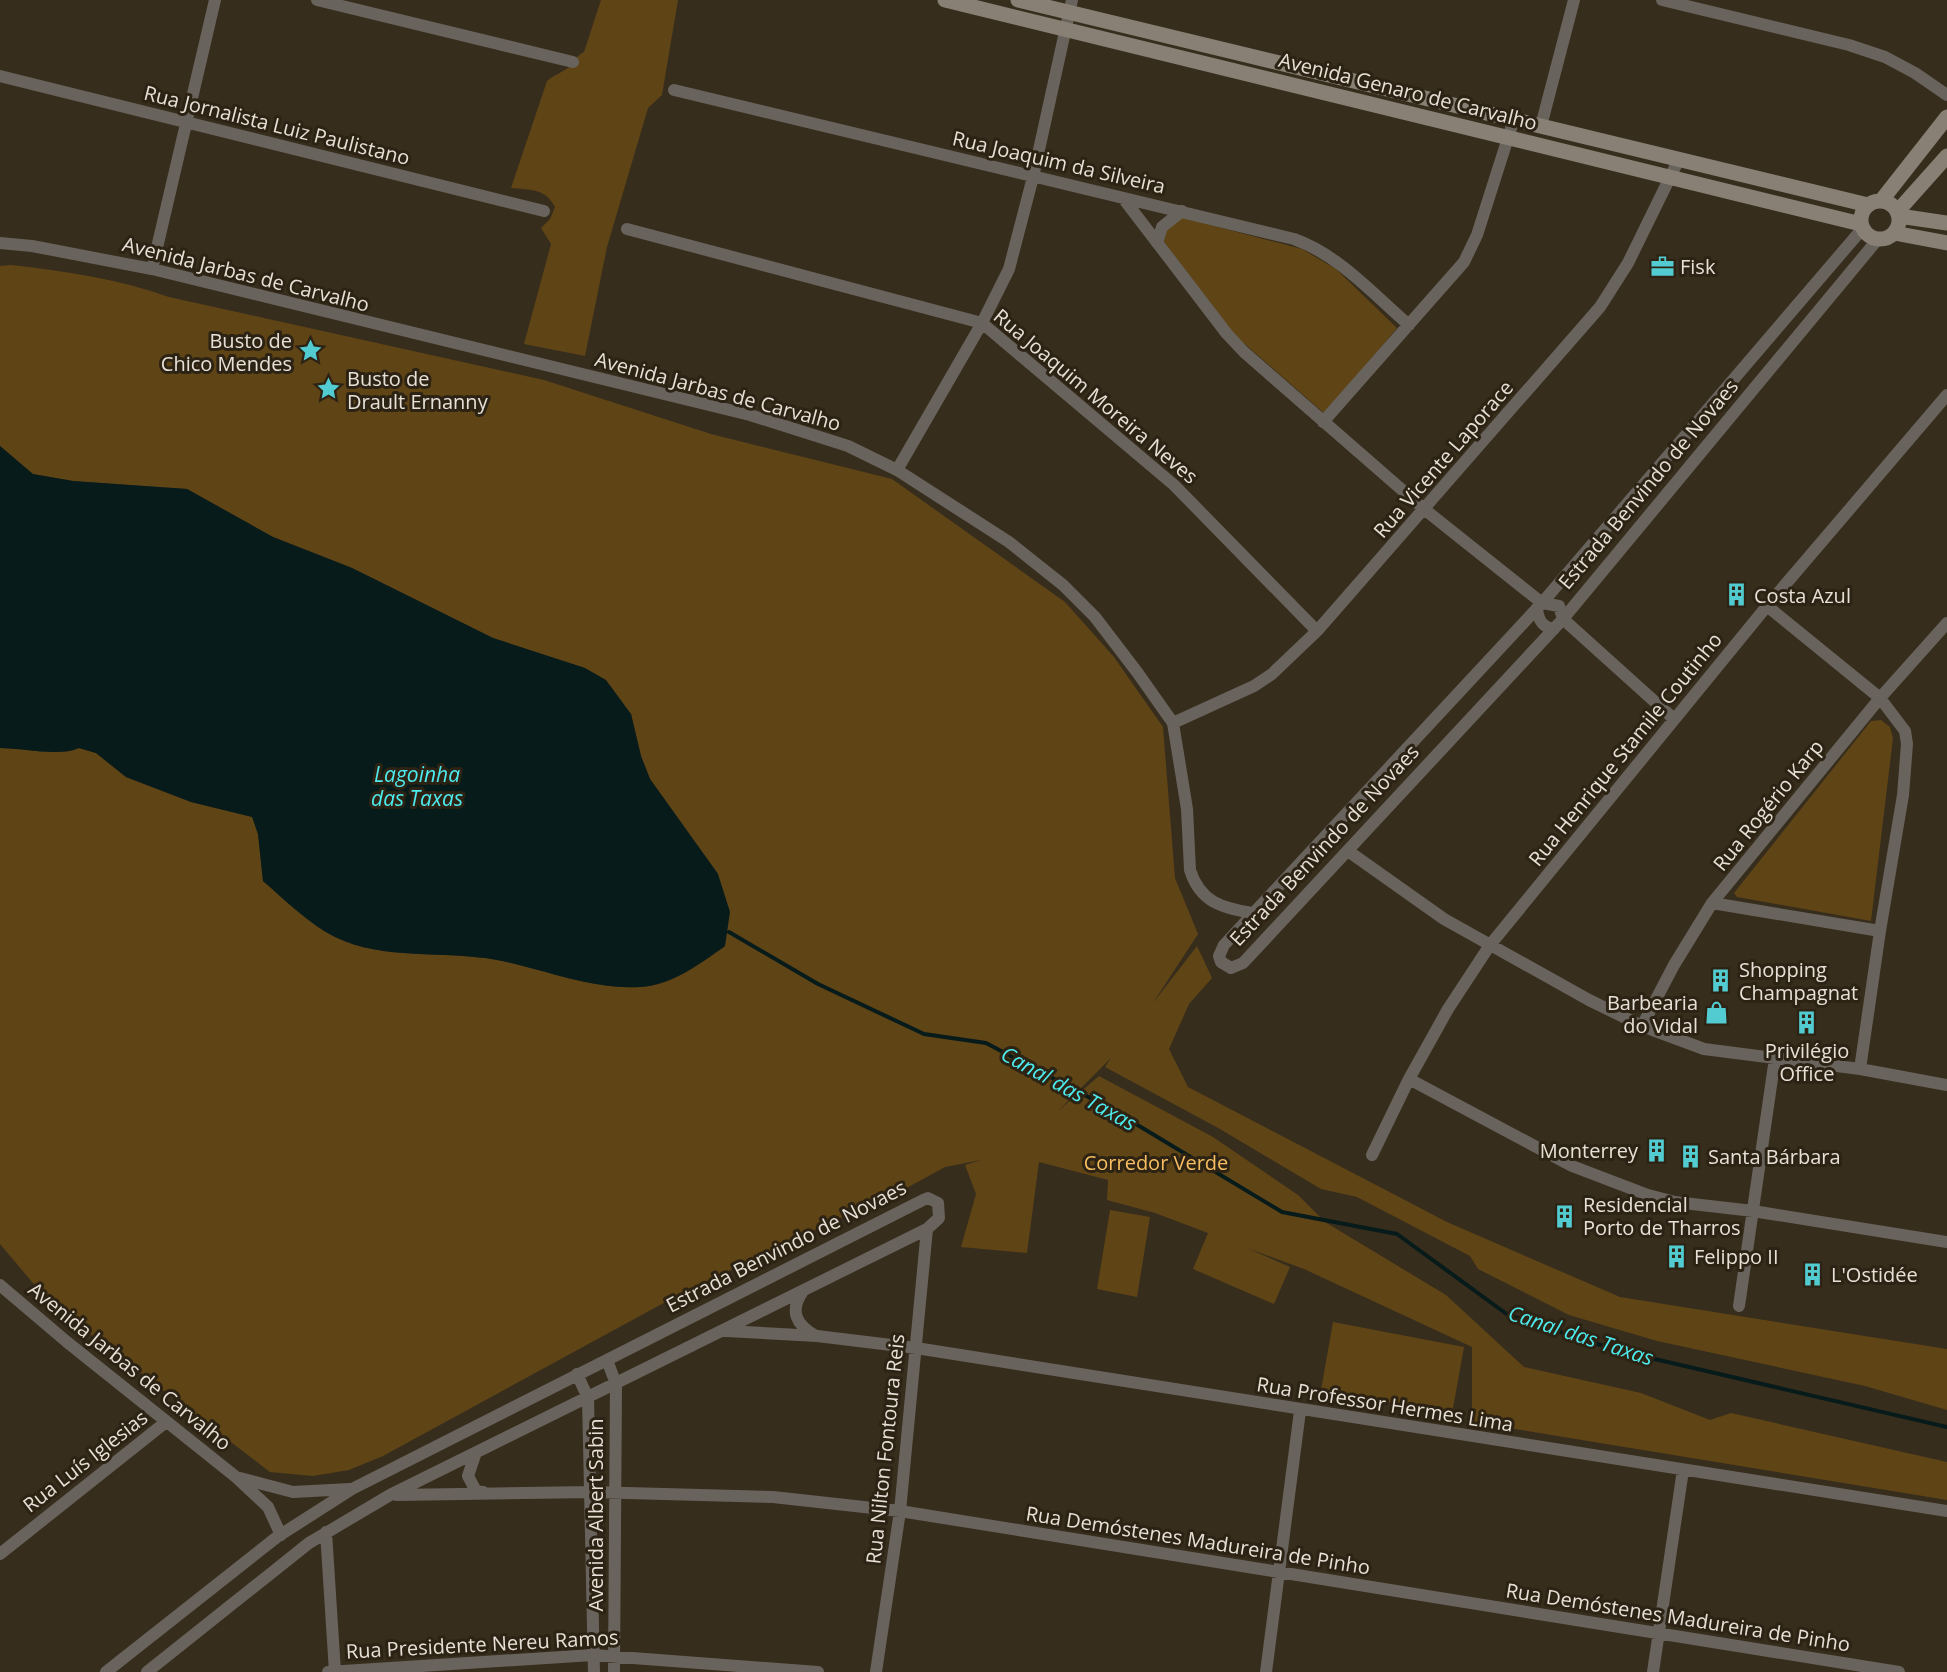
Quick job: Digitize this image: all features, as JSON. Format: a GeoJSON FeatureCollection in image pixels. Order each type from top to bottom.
{"type":"FeatureCollection","features":[{"type":"Feature","properties":{"kind":"street"},"geometry":{"type":"LineString","coordinates":[[152,269],[215,0]]}},
{"type":"Feature","properties":{"kind":"street"},"geometry":{"type":"LineString","coordinates":[[317,0],[573,62]]}},
{"type":"Feature","properties":{"kind":"street","name":"Avenida Genaro de Carvalho"},"geometry":{"type":"LineString","coordinates":[[945,0],[1509,137],[1862,226]]}},
{"type":"Feature","properties":{"kind":"street","name":"Avenida Genaro de Carvalho"},"geometry":{"type":"LineString","coordinates":[[1018,0],[1070,6],[1541,126],[1874,203]]}},
{"type":"Feature","properties":{"kind":"street"},"geometry":{"type":"LineString","coordinates":[[1541,126],[1574,0]]}},
{"type":"Feature","properties":{"kind":"street"},"geometry":{"type":"LineString","coordinates":[[1662,0],[1849,45],[1885,57],[1947,94]]}},
{"type":"Feature","properties":{"kind":"street"},"geometry":{"type":"LineString","coordinates":[[897,470],[982,323],[1009,269],[1033,177],[1070,6]]}},
{"type":"Feature","properties":{"kind":"street","name":"Rua Jornalista Luiz Paulistano"},"geometry":{"type":"LineString","coordinates":[[0,76],[544,211]]}},
{"type":"Feature","properties":{"kind":"street","name":"Rua Joaquim da Silveira"},"geometry":{"type":"LineString","coordinates":[[674,90],[1182,211],[1314,246],[1334,259],[1409,325]]}},
{"type":"Feature","properties":{"kind":"street"},"geometry":{"type":"LineString","coordinates":[[1947,117],[1861,217],[1862,226],[1870,236],[1878,239],[1894,233],[1947,243]]}},
{"type":"Feature","properties":{"kind":"street"},"geometry":{"type":"LineString","coordinates":[[1323,422],[1456,272],[1471,249],[1514,119]]}},
{"type":"Feature","properties":{"kind":"street"},"geometry":{"type":"LineString","coordinates":[[1894,233],[1898,214],[1947,156]]}},
{"type":"Feature","properties":{"kind":"street","name":"Rua Vicente Laporace"},"geometry":{"type":"LineString","coordinates":[[1173,723],[1254,686],[1272,674],[1317,631],[1600,307],[1628,263],[1679,159]]}},
{"type":"Feature","properties":{"kind":"street"},"geometry":{"type":"LineString","coordinates":[[1123,198],[1227,334],[1323,422],[1539,606],[1559,606],[1563,619],[1674,719]]}},
{"type":"Feature","properties":{"kind":"street"},"geometry":{"type":"LineString","coordinates":[[1874,203],[1890,204],[1898,214],[1947,223]]}},
{"type":"Feature","properties":{"kind":"street"},"geometry":{"type":"LineString","coordinates":[[1157,243],[1162,226],[1182,211]]}},
{"type":"Feature","properties":{"kind":"street","name":"Estrada Benvindo de Novaes"},"geometry":{"type":"LineString","coordinates":[[1862,226],[1539,606],[1220,950],[1219,956],[1225,966],[1231,968],[1243,963],[1563,619],[1878,239]]}},
{"type":"Feature","properties":{"kind":"street","name":"Rua Joaquim Moreira Neves"},"geometry":{"type":"LineString","coordinates":[[627,229],[982,323],[1174,485],[1317,631]]}},
{"type":"Feature","properties":{"kind":"street","name":"Avenida Jarbas de Carvalho"},"geometry":{"type":"LineString","coordinates":[[0,243],[32,246],[152,269],[750,415],[848,446],[897,470],[1010,542],[1063,585],[1095,617],[1173,723],[1182,768],[1190,870],[1193,881],[1206,898],[1217,905],[1252,913]]}},
{"type":"Feature","properties":{"kind":"street","name":"Rua Henrique Stamile Coutinho"},"geometry":{"type":"LineString","coordinates":[[1372,1155],[1409,1079],[1448,1009],[1490,945],[1767,606],[1947,395]]}},
{"type":"Feature","properties":{"kind":"street"},"geometry":{"type":"LineString","coordinates":[[1539,606],[1539,620],[1547,627],[1554,629]]}},
{"type":"Feature","properties":{"kind":"street"},"geometry":{"type":"LineString","coordinates":[[1767,606],[1880,698],[1899,720],[1905,731],[1907,744],[1903,795],[1860,1069]]}},
{"type":"Feature","properties":{"kind":"street","name":"Rua Rogério Karp"},"geometry":{"type":"LineString","coordinates":[[1642,1026],[1674,964],[1712,903],[1880,698],[1947,623]]}},
{"type":"Feature","properties":{"kind":"street"},"geometry":{"type":"LineString","coordinates":[[1348,851],[1428,908],[1490,945],[1642,1026],[1704,1049],[1860,1069],[1947,1085]]}},
{"type":"Feature","properties":{"kind":"street"},"geometry":{"type":"LineString","coordinates":[[1712,903],[1880,932]]}},
{"type":"Feature","properties":{"kind":"street"},"geometry":{"type":"LineString","coordinates":[[1739,1306],[1775,1058]]}},
{"type":"Feature","properties":{"kind":"street"},"geometry":{"type":"LineString","coordinates":[[1409,1079],[1600,1178],[1676,1202],[1753,1211],[1947,1242]]}},
{"type":"Feature","properties":{"kind":"street","name":"Estrada Benvindo de Novaes"},"geometry":{"type":"LineString","coordinates":[[106,1672],[179,1612],[281,1535],[352,1489],[928,1198],[938,1203],[941,1213],[936,1223],[927,1229]]}},
{"type":"Feature","properties":{"kind":"street"},"geometry":{"type":"LineString","coordinates":[[147,1672],[291,1557],[326,1532],[390,1495],[475,1455],[927,1229]]}},
{"type":"Feature","properties":{"kind":"street","name":"Rua Nilton Fontoura Reis"},"geometry":{"type":"LineString","coordinates":[[876,1672],[900,1511],[927,1229]]}},
{"type":"Feature","properties":{"kind":"street","name":"Avenida Jarbas de Carvalho"},"geometry":{"type":"LineString","coordinates":[[0,1285],[236,1477],[268,1507],[281,1535]]}},
{"type":"Feature","properties":{"kind":"street"},"geometry":{"type":"LineString","coordinates":[[803,1292],[795,1306],[795,1317],[799,1325],[817,1336]]}},
{"type":"Feature","properties":{"kind":"street","name":"Rua Professor Hermes Lima"},"geometry":{"type":"LineString","coordinates":[[723,1331],[817,1336],[916,1348],[1300,1411],[1947,1511]]}},
{"type":"Feature","properties":{"kind":"street","name":"Avenida Albert Sabin"},"geometry":{"type":"LineString","coordinates":[[607,1360],[616,1384],[614,1672]]}},
{"type":"Feature","properties":{"kind":"street","name":"Avenida Albert Sabin"},"geometry":{"type":"LineString","coordinates":[[577,1374],[588,1398],[594,1672]]}},
{"type":"Feature","properties":{"kind":"street"},"geometry":{"type":"LineString","coordinates":[[1266,1672],[1300,1411]]}},
{"type":"Feature","properties":{"kind":"street","name":"Rua Luís Iglesias"},"geometry":{"type":"LineString","coordinates":[[0,1554],[166,1422]]}},
{"type":"Feature","properties":{"kind":"street"},"geometry":{"type":"LineString","coordinates":[[475,1455],[469,1467],[470,1484],[476,1491],[487,1493]]}},
{"type":"Feature","properties":{"kind":"street"},"geometry":{"type":"LineString","coordinates":[[1653,1672],[1683,1470]]}},
{"type":"Feature","properties":{"kind":"street","name":"Avenida Jarbas de Carvalho"},"geometry":{"type":"LineString","coordinates":[[236,1477],[293,1492],[352,1489]]}},
{"type":"Feature","properties":{"kind":"street","name":"Rua Demóstenes Madureira de Pinho"},"geometry":{"type":"LineString","coordinates":[[390,1495],[614,1492],[773,1497],[900,1511],[1278,1574],[1899,1672]]}},
{"type":"Feature","properties":{"kind":"street"},"geometry":{"type":"LineString","coordinates":[[326,1532],[333,1671]]}},
{"type":"Feature","properties":{"kind":"street","name":"Rua Presidente Nereu Ramos"},"geometry":{"type":"LineString","coordinates":[[333,1671],[614,1655],[818,1672]]}},
{"type":"Feature","properties":{"kind":"green space"},"geometry":{"type":"Polygon","coordinates":[[[601,0],[678,0],[662,95],[648,108],[607,247],[585,356],[524,344],[551,244],[541,228],[550,219],[555,207],[542,193],[511,188],[547,81],[569,67],[584,52],[601,0]]]}},
{"type":"Feature","properties":{"kind":"green space"},"geometry":{"type":"Polygon","coordinates":[[[1180,217],[1302,249],[1336,269],[1397,328],[1325,414],[1231,332],[1164,242],[1166,226],[1180,217]]]}},
{"type":"Feature","properties":{"kind":"green space","name":"Corredor Verde"},"geometry":{"type":"Polygon","coordinates":[[[11,265],[111,281],[169,297],[544,380],[711,434],[892,479],[1065,602],[1114,657],[1163,727],[1175,878],[1198,934],[1153,1003],[1197,946],[1212,978],[1189,1004],[1169,1049],[1188,1087],[1447,1222],[1620,1297],[1947,1349],[1947,1410],[1865,1386],[1657,1341],[1569,1315],[1478,1269],[1470,1256],[1357,1197],[1321,1189],[1220,1129],[1105,1067],[1111,1058],[1058,1111],[1099,1076],[1213,1137],[1298,1195],[1325,1222],[1446,1295],[1524,1367],[1641,1393],[1710,1420],[1731,1413],[1947,1462],[1947,1500],[1472,1422],[1472,1347],[1304,1269],[1247,1248],[1290,1267],[1274,1304],[1193,1269],[1208,1233],[1155,1213],[1107,1200],[1108,1180],[1039,1162],[1027,1253],[961,1247],[976,1194],[965,1165],[981,1160],[945,1167],[872,1207],[842,1217],[682,1293],[383,1456],[349,1470],[313,1476],[270,1472],[86,1331],[38,1289],[0,1244],[0,748],[61,752],[78,748],[96,753],[126,777],[191,802],[253,817],[258,834],[263,881],[325,932],[354,944],[374,949],[477,957],[603,985],[651,986],[685,973],[725,946],[718,874],[650,779],[641,756],[631,714],[585,668],[493,638],[352,568],[273,537],[187,489],[73,481],[32,474],[0,446],[0,266],[11,265]]]}},
{"type":"Feature","properties":{"kind":"green space"},"geometry":{"type":"Polygon","coordinates":[[[1881,720],[1890,727],[1893,738],[1871,921],[1737,897],[1734,893],[1871,721],[1881,720]]]}},
{"type":"Feature","properties":{"kind":"green space"},"geometry":{"type":"Polygon","coordinates":[[[1110,1210],[1150,1217],[1137,1297],[1097,1289],[1110,1210]]]}},
{"type":"Feature","properties":{"kind":"green space"},"geometry":{"type":"Polygon","coordinates":[[[1333,1322],[1464,1347],[1452,1414],[1321,1390],[1333,1322]]]}},
{"type":"Feature","properties":{"kind":"water","name":"Lagoinha das Taxas"},"geometry":{"type":"Polygon","coordinates":[[[0,446],[33,474],[73,481],[187,489],[273,537],[352,568],[493,638],[585,668],[606,680],[631,714],[641,756],[650,779],[718,874],[730,912],[725,946],[674,978],[652,985],[622,987],[586,982],[497,960],[394,952],[354,944],[335,937],[316,925],[263,881],[258,834],[252,817],[191,802],[126,777],[96,753],[79,748],[52,752],[0,748],[0,446]]]}},
{"type":"Feature","properties":{"kind":"waterway","name":"Canal das Taxas"},"geometry":{"type":"LineString","coordinates":[[729,932],[818,984],[924,1034],[986,1043],[1111,1109],[1282,1212],[1397,1234],[1508,1315],[1616,1350],[1947,1427]]}},
{"type":"Feature","properties":{"kind":"place","name":"Fisk"},"geometry":{"type":"Point","coordinates":[1662,266]}},
{"type":"Feature","properties":{"kind":"place","name":"Busto de Chico Mendes"},"geometry":{"type":"Point","coordinates":[310,351]}},
{"type":"Feature","properties":{"kind":"place","name":"Busto de Drault Ernanny"},"geometry":{"type":"Point","coordinates":[329,389]}},
{"type":"Feature","properties":{"kind":"place","name":"Costa Azul"},"geometry":{"type":"Point","coordinates":[1736,595]}},
{"type":"Feature","properties":{"kind":"place","name":"Shopping Champagnat"},"geometry":{"type":"Point","coordinates":[1721,980]}},
{"type":"Feature","properties":{"kind":"place","name":"Barbearia do Vidal"},"geometry":{"type":"Point","coordinates":[1716,1013]}},
{"type":"Feature","properties":{"kind":"place","name":"Privilégio Office"},"geometry":{"type":"Point","coordinates":[1807,1023]}},
{"type":"Feature","properties":{"kind":"place","name":"Monterrey"},"geometry":{"type":"Point","coordinates":[1656,1150]}},
{"type":"Feature","properties":{"kind":"place","name":"Santa Bárbara"},"geometry":{"type":"Point","coordinates":[1690,1156]}},
{"type":"Feature","properties":{"kind":"place","name":"Residencial Porto de Tharros"},"geometry":{"type":"Point","coordinates":[1565,1216]}},
{"type":"Feature","properties":{"kind":"place","name":"Felippo II"},"geometry":{"type":"Point","coordinates":[1676,1256]}},
{"type":"Feature","properties":{"kind":"place","name":"L'Ostidée"},"geometry":{"type":"Point","coordinates":[1813,1274]}}]}
